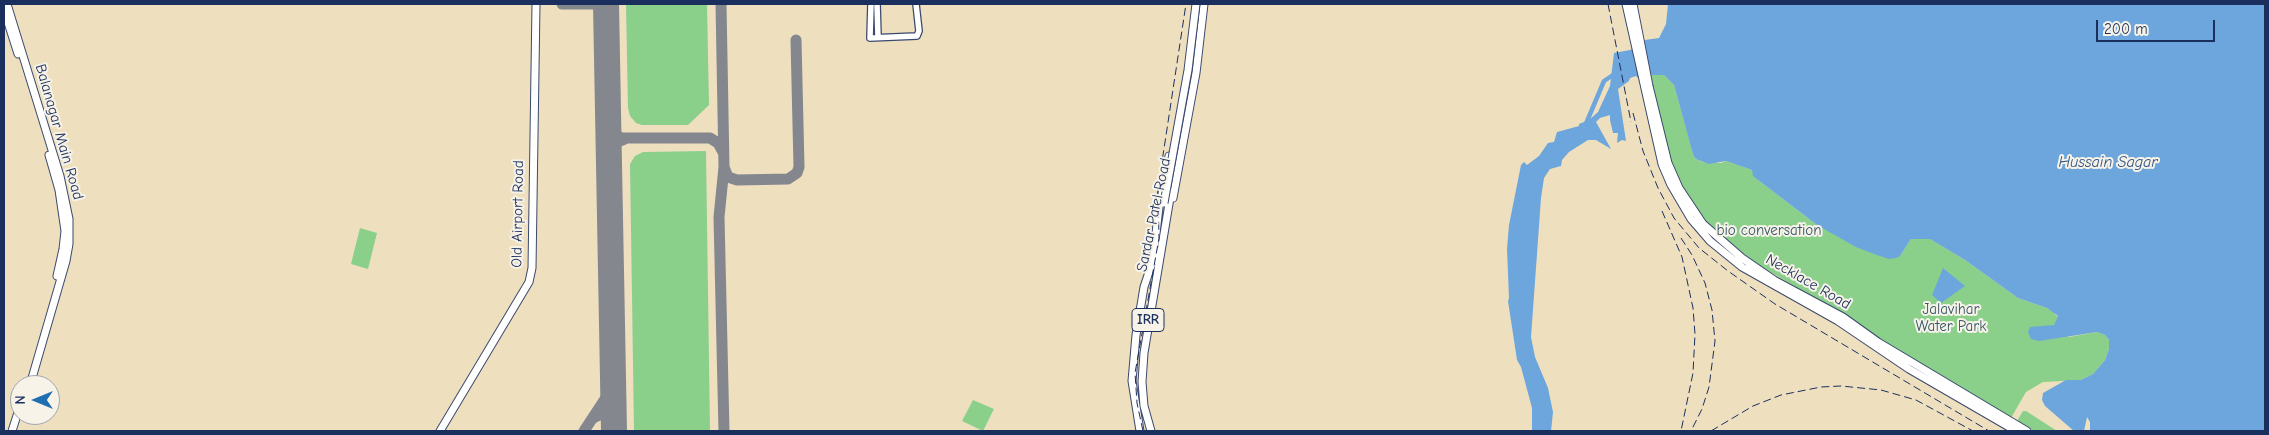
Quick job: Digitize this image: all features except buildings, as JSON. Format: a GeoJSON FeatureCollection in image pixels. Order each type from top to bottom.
{"type":"FeatureCollection","features":[{"type":"Feature","properties":{"kind":"main road","name":"Balanagar Main Road"},"geometry":{"type":"LineString","coordinates":[[7,4],[60,176],[69,220],[69,244],[66,261],[33,375]]}},
{"type":"Feature","properties":{"kind":"main road","name":"Old Airport Road"},"geometry":{"type":"LineString","coordinates":[[440,431],[529,282],[532,268],[536,4]]}},
{"type":"Feature","properties":{"kind":"main road","name":"Sardar Patel Road"},"geometry":{"type":"LineString","coordinates":[[1140,431],[1132,381],[1136,335],[1144,287],[1153,260],[1159,207],[1183,82],[1191,18],[1196,4]]}},
{"type":"Feature","properties":{"kind":"main road","name":"IRR"},"geometry":{"type":"LineString","coordinates":[[1157,234],[1167,205],[1187,78],[1196,4]]}},
{"type":"Feature","properties":{"kind":"main road","name":"Sardar Patel Road"},"geometry":{"type":"LineString","coordinates":[[1151,431],[1144,406],[1142,382],[1144,353],[1167,205],[1173,202],[1190,108],[1204,4]]}},
{"type":"Feature","properties":{"kind":"main road","name":"Necklace Road"},"geometry":{"type":"LineString","coordinates":[[1626,4],[1634,27],[1646,87],[1670,174],[1689,206],[1703,224],[1742,258],[1774,280],[1843,317],[1935,381],[2027,431]]}},
{"type":"Feature","properties":{"kind":"main road","name":"Necklace Road"},"geometry":{"type":"LineString","coordinates":[[1633,4],[1634,27]]}},
{"type":"Feature","properties":{"kind":"main road","name":"Balanagar Main Road"},"geometry":{"type":"LineString","coordinates":[[4,10],[58,184],[65,231],[63,249],[50,306],[29,375]]}},
{"type":"Feature","properties":{"kind":"main road"},"geometry":{"type":"LineString","coordinates":[[1191,18],[1203,20]]}},
{"type":"Feature","properties":{"kind":"main road","name":"Necklace Road"},"geometry":{"type":"LineString","coordinates":[[1948,388],[2016,431]]}},
{"type":"Feature","properties":{"kind":"street"},"geometry":{"type":"LineString","coordinates":[[871,4],[870,38],[917,36],[920,31],[916,4]]}},
{"type":"Feature","properties":{"kind":"street"},"geometry":{"type":"LineString","coordinates":[[877,4],[878,37]]}},
{"type":"Feature","properties":{"kind":"green space"},"geometry":{"type":"Polygon","coordinates":[[[626,4],[707,4],[709,105],[688,125],[642,125],[636,123],[630,116],[628,108],[626,4]]]}},
{"type":"Feature","properties":{"kind":"green space"},"geometry":{"type":"Polygon","coordinates":[[[1650,75],[1664,75],[1674,85],[1694,157],[1698,160],[1721,163],[1726,161],[1752,170],[1758,180],[1817,225],[1900,256],[1911,239],[1930,239],[1965,260],[2018,298],[2053,312],[2058,317],[2054,325],[2048,327],[2069,337],[2097,332],[2105,335],[2109,340],[2110,346],[2105,360],[2093,374],[2081,380],[2043,382],[2026,392],[2011,418],[1878,339],[1834,309],[1755,263],[1702,219],[1690,203],[1670,164],[1650,75]]]}},
{"type":"Feature","properties":{"kind":"green space"},"geometry":{"type":"Polygon","coordinates":[[[706,151],[710,431],[634,431],[630,164],[635,156],[643,152],[706,151]]]}},
{"type":"Feature","properties":{"kind":"green space"},"geometry":{"type":"Polygon","coordinates":[[[360,228],[377,233],[368,269],[351,264],[360,228]]]}},
{"type":"Feature","properties":{"kind":"green space"},"geometry":{"type":"Polygon","coordinates":[[[973,400],[994,409],[983,431],[962,421],[973,400]]]}},
{"type":"Feature","properties":{"kind":"green space"},"geometry":{"type":"Polygon","coordinates":[[[2023,411],[2026,411],[2057,431],[2033,431],[2017,421],[2023,411]]]}},
{"type":"Feature","properties":{"kind":"water","name":"Hussain Sagar"},"geometry":{"type":"Polygon","coordinates":[[[1668,4],[2265,4],[2265,431],[2090,431],[2090,422],[2087,417],[2084,431],[2074,431],[2045,406],[2042,400],[2043,393],[2066,380],[2081,380],[2093,374],[2105,360],[2109,349],[2109,340],[2105,335],[2097,332],[2039,341],[2031,339],[2028,332],[2030,327],[2054,325],[2058,316],[2047,308],[2018,298],[1965,260],[1930,239],[1911,239],[1900,256],[1896,258],[1889,259],[1874,254],[1856,247],[1817,225],[1753,176],[1752,170],[1726,161],[1709,164],[1698,160],[1694,157],[1674,85],[1664,75],[1650,75],[1639,79],[1636,76],[1630,78],[1629,81],[1618,89],[1626,141],[1622,140],[1617,143],[1618,133],[1613,133],[1610,115],[1600,118],[1596,122],[1611,149],[1596,140],[1588,140],[1569,152],[1562,160],[1561,166],[1550,169],[1544,178],[1531,337],[1535,357],[1548,388],[1553,412],[1551,431],[1532,431],[1532,408],[1521,367],[1517,360],[1508,301],[1507,249],[1509,225],[1521,165],[1524,162],[1527,165],[1539,156],[1548,143],[1554,142],[1557,132],[1579,126],[1579,124],[1589,120],[1598,112],[1610,86],[1614,53],[1630,50],[1638,44],[1644,44],[1645,40],[1659,38],[1666,24],[1668,4]]]}},
{"type":"Feature","properties":{"kind":"water"},"geometry":{"type":"Polygon","coordinates":[[[1943,268],[1965,286],[1941,303],[1932,295],[1943,268]]]}},
{"type":"Feature","properties":{"kind":"waterway"},"geometry":{"type":"LineString","coordinates":[[1585,126],[1604,81],[1613,75]]}},
{"type":"Feature","properties":{"kind":"taxiway"},"geometry":{"type":"LineString","coordinates":[[562,4],[606,4]]}},
{"type":"Feature","properties":{"kind":"taxiway"},"geometry":{"type":"LineString","coordinates":[[721,4],[724,167],[719,217],[724,431]]}},
{"type":"Feature","properties":{"kind":"taxiway"},"geometry":{"type":"LineString","coordinates":[[724,167],[728,177],[737,180],[788,179],[797,173],[799,167],[796,40]]}},
{"type":"Feature","properties":{"kind":"taxiway"},"geometry":{"type":"LineString","coordinates":[[608,124],[613,134],[622,138],[710,138],[718,143],[723,152]]}},
{"type":"Feature","properties":{"kind":"taxiway"},"geometry":{"type":"LineString","coordinates":[[608,154],[613,144],[625,139]]}},
{"type":"Feature","properties":{"kind":"taxiway"},"geometry":{"type":"LineString","coordinates":[[584,431],[609,393],[613,377]]}},
{"type":"Feature","properties":{"kind":"taxiway"},"geometry":{"type":"LineString","coordinates":[[593,418],[599,415],[607,415],[611,416],[614,422]]}},
{"type":"Feature","properties":{"kind":"runway"},"geometry":{"type":"LineString","coordinates":[[606,4],[614,431]]}},
{"type":"Feature","properties":{"kind":"railway"},"geometry":{"type":"LineString","coordinates":[[1143,431],[1137,403],[1135,373],[1159,238],[1158,188],[1186,4]]}},
{"type":"Feature","properties":{"kind":"railway"},"geometry":{"type":"LineString","coordinates":[[1608,4],[1631,122]]}},
{"type":"Feature","properties":{"kind":"railway"},"geometry":{"type":"LineString","coordinates":[[1633,113],[1643,151],[1658,188],[1674,218],[1699,248],[1775,304],[1989,431]]}},
{"type":"Feature","properties":{"kind":"railway"},"geometry":{"type":"LineString","coordinates":[[1662,211],[1682,257],[1693,308],[1695,334],[1693,373],[1681,431]]}},
{"type":"Feature","properties":{"kind":"railway"},"geometry":{"type":"LineString","coordinates":[[1681,238],[1692,255],[1705,283],[1712,310],[1715,341],[1709,387],[1702,409],[1691,431]]}},
{"type":"Feature","properties":{"kind":"railway"},"geometry":{"type":"LineString","coordinates":[[1711,431],[1753,406],[1781,395],[1821,387],[1841,386],[1881,390],[1916,400],[1973,431]]}},
{"type":"Feature","properties":{"kind":"park label","name":"bio conversation"},"geometry":{"type":"Point","coordinates":[1769,231]}},
{"type":"Feature","properties":{"kind":"park label","name":"Jalavihar Water Park"},"geometry":{"type":"Point","coordinates":[1951,318]}}]}
